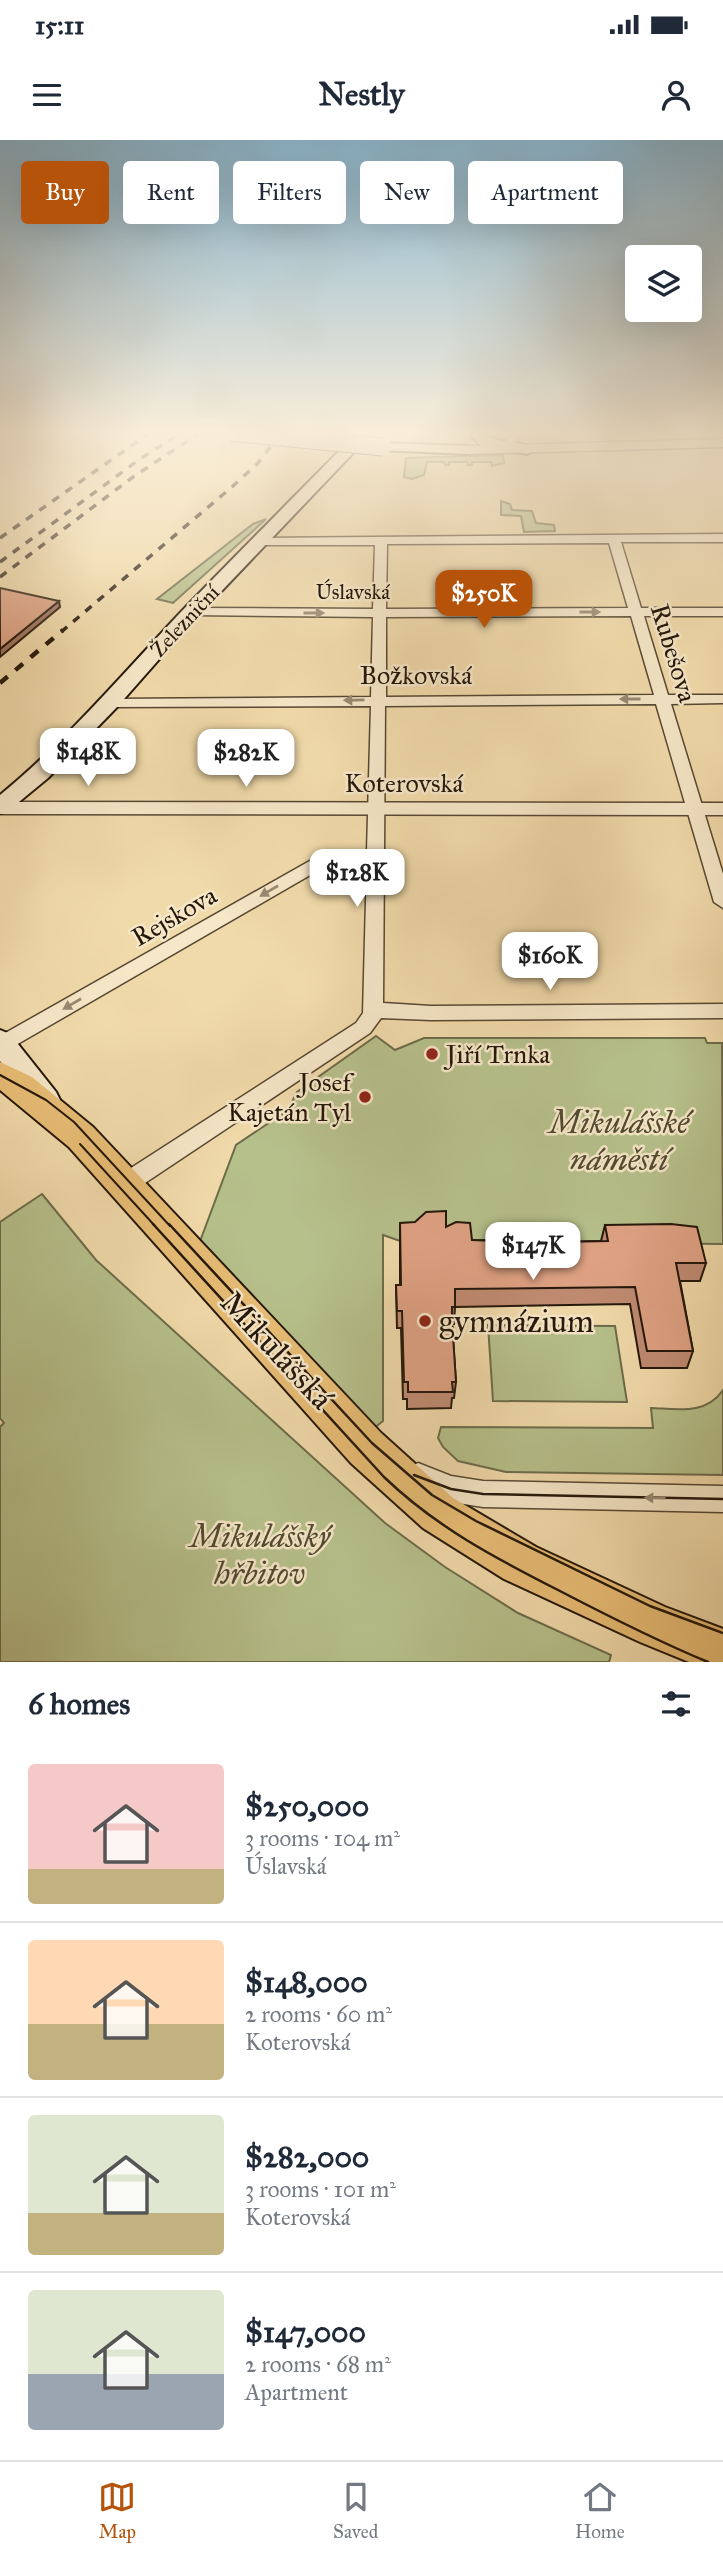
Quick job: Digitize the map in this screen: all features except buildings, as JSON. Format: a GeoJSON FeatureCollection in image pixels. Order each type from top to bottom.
{"type":"FeatureCollection","features":[{"type":"Feature","properties":{"kind":"main road","name":"Železniční"},"geometry":{"type":"LineString","coordinates":[[0,807],[40,773],[110,702],[193,611],[298,503]]}},
{"type":"Feature","properties":{"kind":"main road","name":"Mikulášská"},"geometry":{"type":"LineString","coordinates":[[1,1053],[54,1113],[81,1137],[125,1184],[366,1448],[438,1513],[520,1563],[656,1626],[723,1652]]}},
{"type":"Feature","properties":{"kind":"main road","name":"Mikulášská"},"geometry":{"type":"LineString","coordinates":[[0,1091],[54,1113]]}},
{"type":"Feature","properties":{"kind":"street"},"geometry":{"type":"LineString","coordinates":[[261,542],[723,538]]}},
{"type":"Feature","properties":{"kind":"street","name":"Rubešova"},"geometry":{"type":"LineString","coordinates":[[614,539],[723,902]]}},
{"type":"Feature","properties":{"kind":"street"},"geometry":{"type":"LineString","coordinates":[[125,1184],[363,1028],[376,1010],[381,541]]}},
{"type":"Feature","properties":{"kind":"street","name":"Úslavská"},"geometry":{"type":"LineString","coordinates":[[193,611],[723,612]]}},
{"type":"Feature","properties":{"kind":"street","name":"Božkovská"},"geometry":{"type":"LineString","coordinates":[[110,702],[723,699]]}},
{"type":"Feature","properties":{"kind":"street","name":"Koterovská"},"geometry":{"type":"LineString","coordinates":[[0,807],[723,809]]}},
{"type":"Feature","properties":{"kind":"street","name":"Rejskova"},"geometry":{"type":"LineString","coordinates":[[1,1053],[328,858],[377,856]]}},
{"type":"Feature","properties":{"kind":"street"},"geometry":{"type":"LineString","coordinates":[[376,1010],[430,1013],[723,1011]]}},
{"type":"Feature","properties":{"kind":"street"},"geometry":{"type":"LineString","coordinates":[[366,1448],[428,1481],[451,1489],[483,1494],[723,1499]]}},
{"type":"Feature","properties":{"kind":"green space"},"geometry":{"type":"Polygon","coordinates":[[[501,503],[507,503],[512,510],[532,511],[536,523],[554,525],[555,531],[524,532],[521,516],[501,515],[501,503]]]}},
{"type":"Feature","properties":{"kind":"green space"},"geometry":{"type":"Polygon","coordinates":[[[266,519],[173,603],[157,599],[253,524],[266,519]]]}},
{"type":"Feature","properties":{"kind":"green space","name":"Mikulášské náměstí"},"geometry":{"type":"Polygon","coordinates":[[[376,1036],[395,1050],[424,1038],[705,1038],[707,1043],[722,1043],[723,1244],[400,1241],[383,1235],[383,1421],[373,1429],[199,1244],[236,1145],[288,1110],[297,1092],[376,1036]]]}},
{"type":"Feature","properties":{"kind":"green space","name":"Mikulášský hřbitov"},"geometry":{"type":"Polygon","coordinates":[[[42,1194],[96,1260],[385,1523],[445,1567],[518,1613],[611,1655],[609,1662],[0,1662],[0,1427],[4,1423],[0,1418],[0,1222],[42,1194]]]}},
{"type":"Feature","properties":{"kind":"green space"},"geometry":{"type":"Polygon","coordinates":[[[488,1325],[615,1326],[627,1402],[493,1401],[488,1325]]]}},
{"type":"Feature","properties":{"kind":"green space"},"geometry":{"type":"Polygon","coordinates":[[[723,1390],[723,1475],[506,1472],[458,1461],[443,1447],[438,1438],[441,1427],[653,1428],[651,1408],[700,1407],[708,1404],[723,1390]]]}},
{"type":"Feature","properties":{"kind":"tram line"},"geometry":{"type":"LineString","coordinates":[[0,1075],[46,1100],[74,1122],[170,1226]]}},
{"type":"Feature","properties":{"kind":"tram line"},"geometry":{"type":"LineString","coordinates":[[80,1144],[155,1226]]}},
{"type":"Feature","properties":{"kind":"tram line"},"geometry":{"type":"LineString","coordinates":[[153,1224],[384,1477],[424,1511],[512,1566],[633,1628],[708,1662]]}},
{"type":"Feature","properties":{"kind":"tram line"},"geometry":{"type":"LineString","coordinates":[[169,1224],[372,1443],[432,1495],[476,1521],[650,1606],[723,1633]]}},
{"type":"Feature","properties":{"kind":"tram line"},"geometry":{"type":"LineString","coordinates":[[414,1475],[451,1489],[483,1494],[723,1499]]}},
{"type":"Feature","properties":{"kind":"railway"},"geometry":{"type":"LineString","coordinates":[[0,538],[50,503]]}},
{"type":"Feature","properties":{"kind":"railway"},"geometry":{"type":"LineString","coordinates":[[0,562],[80,503]]}},
{"type":"Feature","properties":{"kind":"railway"},"geometry":{"type":"LineString","coordinates":[[0,577],[98,503]]}},
{"type":"Feature","properties":{"kind":"railway"},"geometry":{"type":"LineString","coordinates":[[61,632],[213,503]]}},
{"type":"Feature","properties":{"kind":"railway"},"geometry":{"type":"LineString","coordinates":[[0,683],[63,630]]}},
{"type":"Feature","properties":{"kind":"place","name":"Jiří Trnka"},"geometry":{"type":"Point","coordinates":[432,1054]}},
{"type":"Feature","properties":{"kind":"place","name":"Josef Kajetán Tyl"},"geometry":{"type":"Point","coordinates":[365,1097]}},
{"type":"Feature","properties":{"kind":"place","name":"gymnázium"},"geometry":{"type":"Point","coordinates":[425,1321]}}]}
